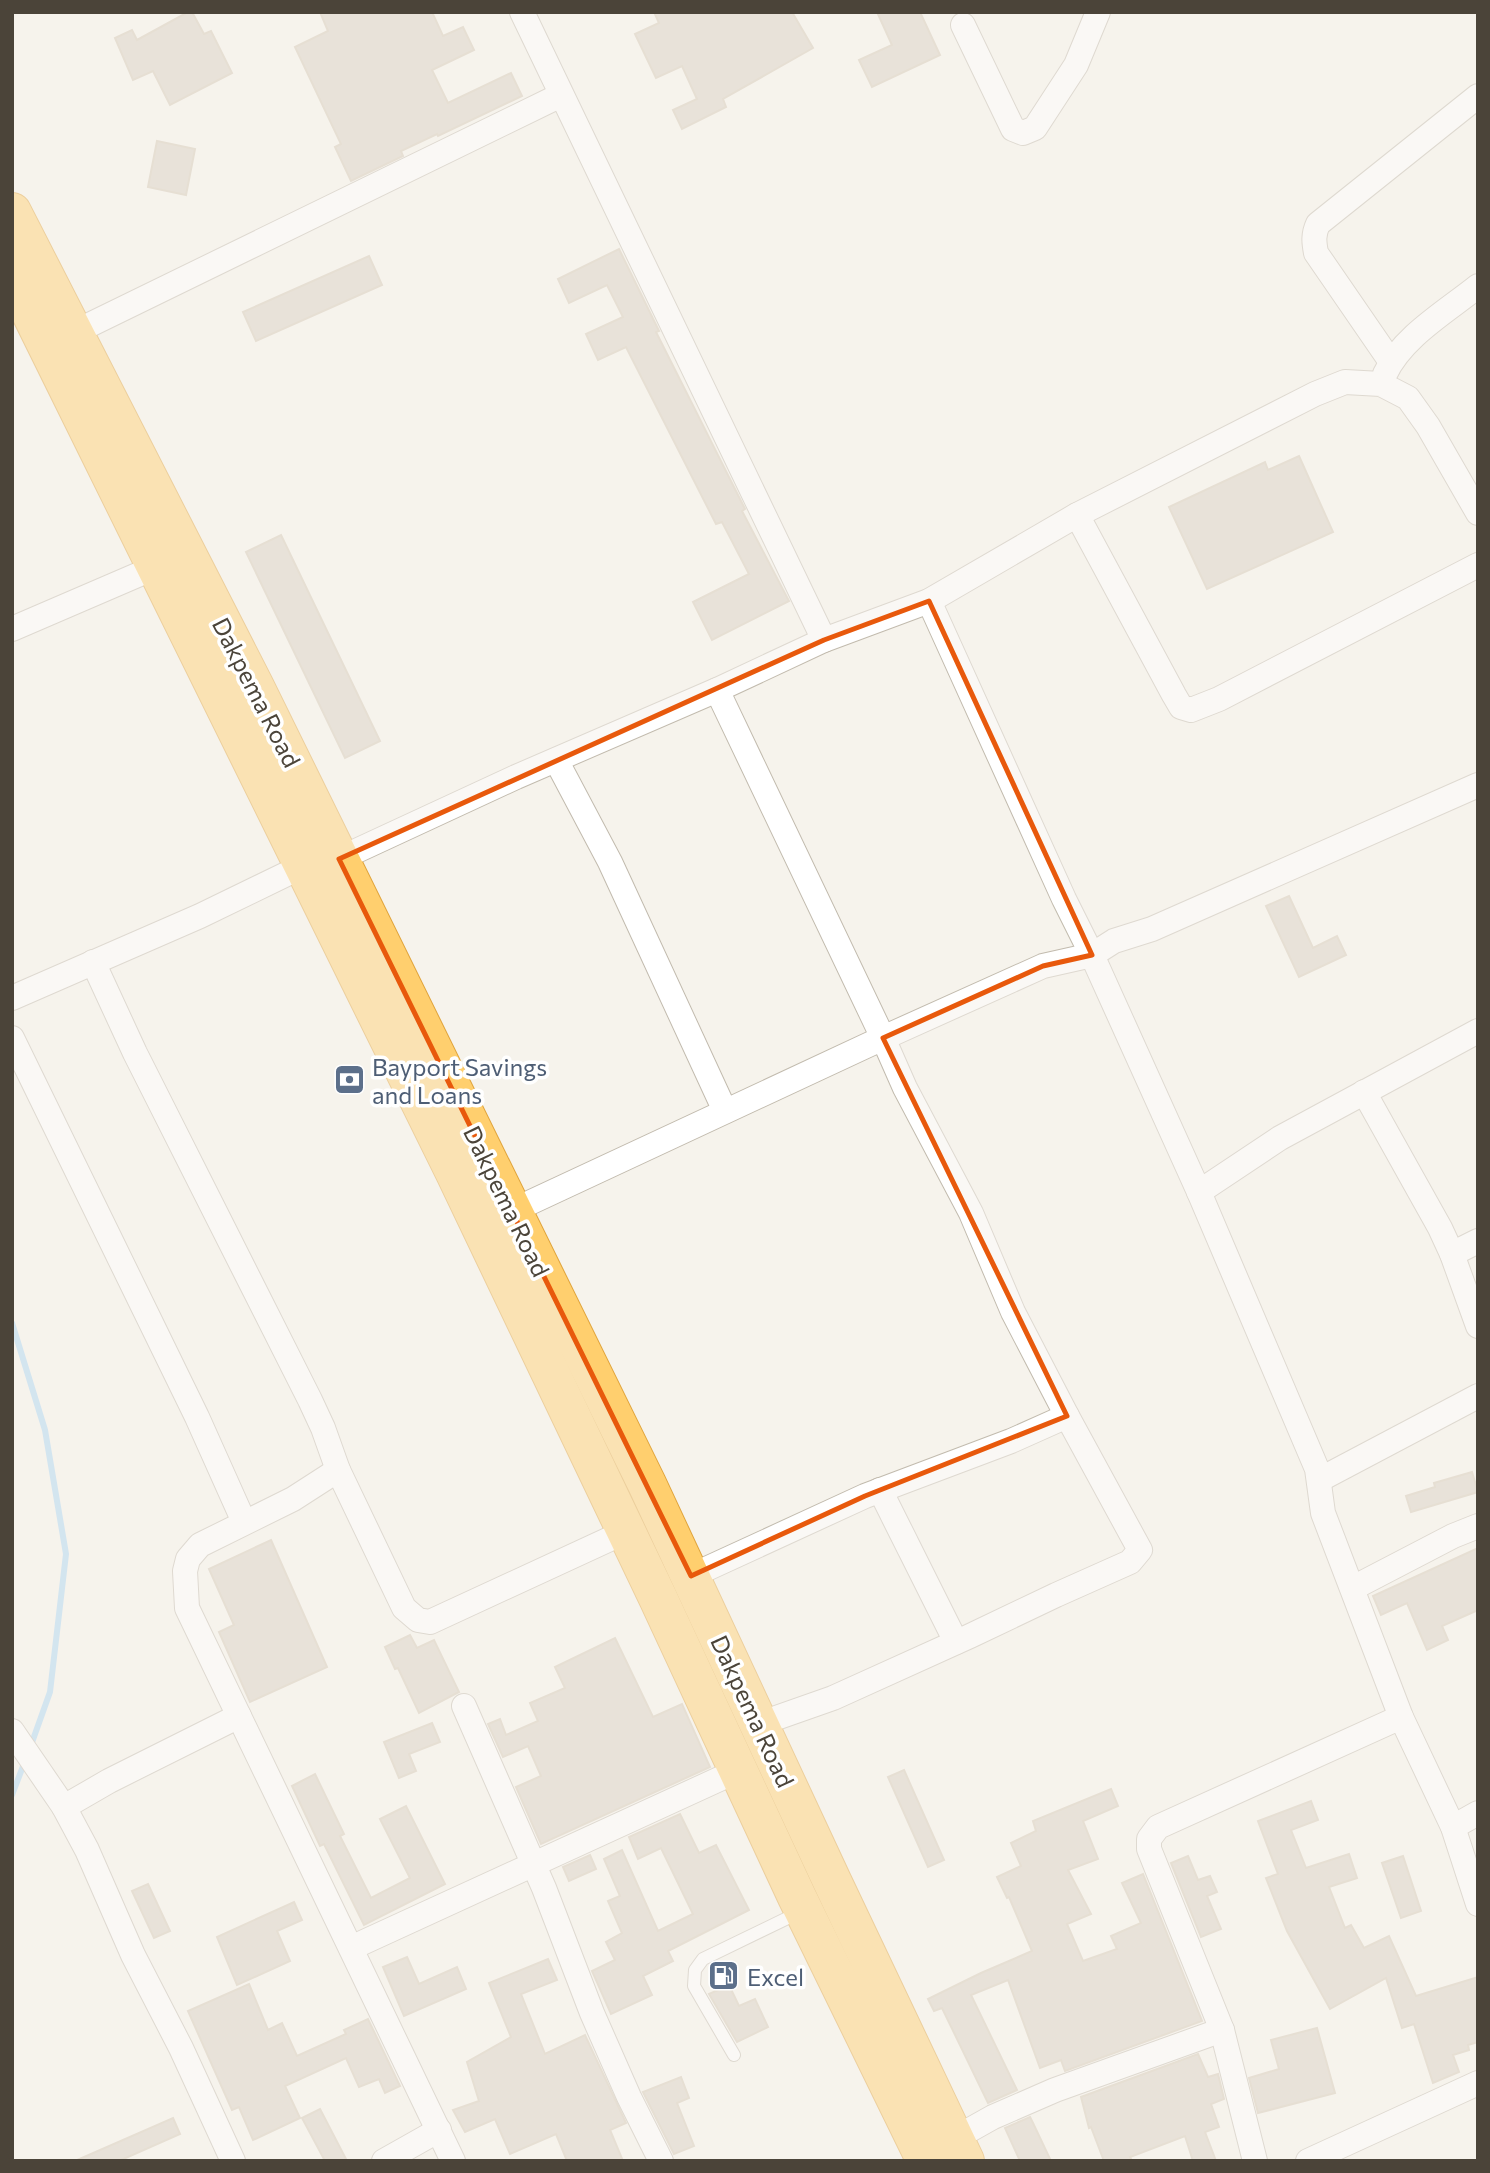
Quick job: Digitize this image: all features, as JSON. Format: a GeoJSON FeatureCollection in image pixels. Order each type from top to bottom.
{"type":"FeatureCollection","features":[{"type":"Feature","properties":{"kind":"highway","name":"Dakpema Road"},"geometry":{"type":"LineString","coordinates":[[12,212],[255,687],[321,862],[455,1173],[803,1910],[937,2155]]}},
{"type":"Feature","properties":{"kind":"highway","name":"Dakpema Road"},"geometry":{"type":"LineString","coordinates":[[12,275],[156,566],[512,1211],[691,1576],[832,1881],[937,2155]]}},
{"type":"Feature","properties":{"kind":"street"},"geometry":{"type":"LineString","coordinates":[[522,12],[824,640]]}},
{"type":"Feature","properties":{"kind":"street"},"geometry":{"type":"LineString","coordinates":[[963,25],[1013,129],[1023,133],[1035,128],[1076,65],[1098,12]]}},
{"type":"Feature","properties":{"kind":"street"},"geometry":{"type":"LineString","coordinates":[[73,332],[561,95]]}},
{"type":"Feature","properties":{"kind":"street"},"geometry":{"type":"LineString","coordinates":[[1478,96],[1318,224],[1314,232],[1316,253],[1386,373],[1428,426],[1478,513]]}},
{"type":"Feature","properties":{"kind":"street"},"geometry":{"type":"LineString","coordinates":[[12,998],[717,690],[824,640],[929,601],[1077,515],[1315,394],[1345,382],[1386,373],[1408,342],[1478,286]]}},
{"type":"Feature","properties":{"kind":"street"},"geometry":{"type":"LineString","coordinates":[[1077,515],[1181,707],[1191,710],[1219,699],[1328,644],[1478,565]]}},
{"type":"Feature","properties":{"kind":"street"},"geometry":{"type":"LineString","coordinates":[[12,629],[156,566]]}},
{"type":"Feature","properties":{"kind":"street"},"geometry":{"type":"LineString","coordinates":[[929,601],[1199,1192],[1317,1469],[1323,1513],[1402,1717],[1453,1827],[1478,1904]]}},
{"type":"Feature","properties":{"kind":"street"},"geometry":{"type":"LineString","coordinates":[[717,690],[905,1088],[971,1213],[1013,1312],[1140,1550],[1130,1562],[956,1642],[833,1698],[759,1724]]}},
{"type":"Feature","properties":{"kind":"street"},"geometry":{"type":"LineString","coordinates":[[556,760],[610,862],[725,1111]]}},
{"type":"Feature","properties":{"kind":"street"},"geometry":{"type":"LineString","coordinates":[[512,1211],[1043,966],[1092,955],[1114,942],[1152,929],[1478,785]]}},
{"type":"Feature","properties":{"kind":"street"},"geometry":{"type":"LineString","coordinates":[[93,962],[135,1053],[310,1400],[338,1470],[404,1608],[418,1620],[430,1622],[626,1531]]}},
{"type":"Feature","properties":{"kind":"street"},"geometry":{"type":"LineString","coordinates":[[1199,1192],[1280,1138],[1478,1031]]}},
{"type":"Feature","properties":{"kind":"street"},"geometry":{"type":"LineString","coordinates":[[12,1038],[197,1417],[244,1522]]}},
{"type":"Feature","properties":{"kind":"street"},"geometry":{"type":"LineString","coordinates":[[1364,1092],[1404,1160],[1452,1254],[1478,1326]]}},
{"type":"Feature","properties":{"kind":"street"},"geometry":{"type":"LineString","coordinates":[[1452,1254],[1478,1241]]}},
{"type":"Feature","properties":{"kind":"street"},"geometry":{"type":"LineString","coordinates":[[1319,1480],[1478,1396]]}},
{"type":"Feature","properties":{"kind":"street"},"geometry":{"type":"LineString","coordinates":[[691,1576],[865,1496],[1011,1441],[1067,1416]]}},
{"type":"Feature","properties":{"kind":"street"},"geometry":{"type":"LineString","coordinates":[[338,1470],[293,1499],[200,1545],[188,1559],[185,1581],[187,1608],[453,2161]]}},
{"type":"Feature","properties":{"kind":"street"},"geometry":{"type":"LineString","coordinates":[[880,1490],[956,1642]]}},
{"type":"Feature","properties":{"kind":"street"},"geometry":{"type":"LineString","coordinates":[[1353,1588],[1453,1536],[1478,1527]]}},
{"type":"Feature","properties":{"kind":"street"},"geometry":{"type":"LineString","coordinates":[[464,1706],[534,1863],[592,2013],[661,2161]]}},
{"type":"Feature","properties":{"kind":"street"},"geometry":{"type":"LineString","coordinates":[[64,1807],[109,1781],[239,1716]]}},
{"type":"Feature","properties":{"kind":"street"},"geometry":{"type":"LineString","coordinates":[[1255,2161],[1222,2030],[1149,1849],[1149,1839],[1158,1827],[1402,1717]]}},
{"type":"Feature","properties":{"kind":"street"},"geometry":{"type":"LineString","coordinates":[[13,1734],[64,1807],[87,1850],[133,1955],[181,2048],[233,2161]]}},
{"type":"Feature","properties":{"kind":"street"},"geometry":{"type":"LineString","coordinates":[[351,1948],[738,1770]]}},
{"type":"Feature","properties":{"kind":"street"},"geometry":{"type":"LineString","coordinates":[[1453,1827],[1478,1813]]}},
{"type":"Feature","properties":{"kind":"street"},"geometry":{"type":"LineString","coordinates":[[937,2155],[993,2117],[1055,2090],[1181,2047],[1222,2030]]}},
{"type":"Feature","properties":{"kind":"street"},"geometry":{"type":"LineString","coordinates":[[1308,2161],[1478,2083]]}},
{"type":"Feature","properties":{"kind":"street"},"geometry":{"type":"LineString","coordinates":[[384,2161],[439,2130]]}},
{"type":"Feature","properties":{"kind":"lane"},"geometry":{"type":"LineString","coordinates":[[734,2055],[694,1986],[695,1970],[703,1959],[803,1910]]}},
{"type":"Feature","properties":{"kind":"highlighted area"},"geometry":{"type":"Polygon","coordinates":[[[929,601],[1092,955],[1043,966],[883,1038],[1067,1416],[865,1496],[691,1576],[339,859],[824,640],[929,601]]]}},
{"type":"Feature","properties":{"kind":"building"},"geometry":{"type":"Polygon","coordinates":[[[192,12],[204,34],[211,31],[232,73],[170,105],[153,71],[133,80],[115,38],[132,30],[137,40],[192,12]]]}},
{"type":"Feature","properties":{"kind":"building"},"geometry":{"type":"Polygon","coordinates":[[[320,12],[432,12],[443,36],[463,27],[474,50],[432,70],[448,103],[511,73],[522,96],[401,151],[403,156],[351,181],[335,147],[341,144],[295,47],[328,31],[320,12]]]}},
{"type":"Feature","properties":{"kind":"building"},"geometry":{"type":"Polygon","coordinates":[[[654,12],[792,12],[813,48],[723,99],[726,107],[682,129],[673,110],[697,99],[682,66],[656,78],[635,34],[659,23],[654,12]]]}},
{"type":"Feature","properties":{"kind":"building"},"geometry":{"type":"Polygon","coordinates":[[[877,12],[920,12],[940,55],[872,87],[859,60],[892,45],[877,12]]]}},
{"type":"Feature","properties":{"kind":"building"},"geometry":{"type":"Polygon","coordinates":[[[157,141],[195,149],[186,195],[148,187],[157,141]]]}},
{"type":"Feature","properties":{"kind":"building"},"geometry":{"type":"Polygon","coordinates":[[[619,249],[659,331],[656,332],[745,509],[742,511],[789,601],[712,640],[693,602],[749,574],[722,522],[716,524],[626,347],[598,360],[586,334],[623,317],[607,285],[569,303],[558,279],[619,249]]]}},
{"type":"Feature","properties":{"kind":"building"},"geometry":{"type":"Polygon","coordinates":[[[369,256],[382,285],[256,341],[243,312],[369,256]]]}},
{"type":"Feature","properties":{"kind":"building"},"geometry":{"type":"Polygon","coordinates":[[[1299,456],[1333,532],[1207,589],[1169,507],[1265,462],[1268,470],[1299,456]]]}},
{"type":"Feature","properties":{"kind":"building"},"geometry":{"type":"Polygon","coordinates":[[[281,535],[380,741],[345,758],[246,552],[281,535]]]}},
{"type":"Feature","properties":{"kind":"building"},"geometry":{"type":"Polygon","coordinates":[[[1289,896],[1313,948],[1337,936],[1346,955],[1299,977],[1266,906],[1289,896]]]}},
{"type":"Feature","properties":{"kind":"building"},"geometry":{"type":"Polygon","coordinates":[[[1472,1472],[1478,1492],[1411,1512],[1406,1496],[1435,1487],[1434,1483],[1472,1472]]]}},
{"type":"Feature","properties":{"kind":"building"},"geometry":{"type":"Polygon","coordinates":[[[271,1540],[327,1667],[250,1702],[219,1632],[234,1625],[209,1569],[271,1540]]]}},
{"type":"Feature","properties":{"kind":"building"},"geometry":{"type":"Polygon","coordinates":[[[1478,1548],[1478,1610],[1442,1626],[1448,1640],[1427,1650],[1407,1603],[1381,1615],[1373,1596],[1478,1548]]]}},
{"type":"Feature","properties":{"kind":"building"},"geometry":{"type":"Polygon","coordinates":[[[410,1635],[417,1648],[434,1640],[459,1692],[419,1713],[385,1647],[410,1635]]]}},
{"type":"Feature","properties":{"kind":"building"},"geometry":{"type":"Polygon","coordinates":[[[615,1638],[653,1717],[682,1704],[710,1767],[541,1844],[516,1787],[541,1776],[528,1746],[503,1757],[488,1724],[500,1719],[506,1735],[538,1721],[530,1703],[565,1688],[555,1667],[615,1638]]]}},
{"type":"Feature","properties":{"kind":"building"},"geometry":{"type":"Polygon","coordinates":[[[432,1723],[440,1742],[409,1754],[416,1771],[399,1778],[384,1742],[432,1723]]]}},
{"type":"Feature","properties":{"kind":"building"},"geometry":{"type":"Polygon","coordinates":[[[904,1770],[944,1860],[928,1867],[888,1777],[904,1770]]]}},
{"type":"Feature","properties":{"kind":"building"},"geometry":{"type":"Polygon","coordinates":[[[315,1774],[344,1834],[340,1836],[371,1898],[410,1878],[380,1819],[406,1806],[445,1884],[364,1925],[324,1844],[320,1846],[292,1786],[315,1774]]]}},
{"type":"Feature","properties":{"kind":"building"},"geometry":{"type":"Polygon","coordinates":[[[1111,1789],[1118,1806],[1083,1821],[1098,1859],[1068,1870],[1091,1914],[1067,1924],[1083,1961],[1117,1949],[1111,1936],[1141,1923],[1122,1883],[1143,1874],[1202,2021],[1065,2071],[1061,2060],[1040,2068],[1008,1980],[971,1995],[1017,2090],[988,2103],[942,2008],[934,2011],[928,1999],[1032,1951],[1009,1897],[1007,1898],[997,1877],[1021,1866],[1011,1843],[1036,1831],[1033,1821],[1111,1789]]]}},
{"type":"Feature","properties":{"kind":"building"},"geometry":{"type":"Polygon","coordinates":[[[1311,1801],[1318,1820],[1291,1830],[1306,1868],[1349,1854],[1357,1878],[1329,1887],[1345,1928],[1351,1925],[1364,1948],[1389,1936],[1416,1996],[1478,1977],[1478,2042],[1468,2045],[1469,2050],[1453,2055],[1459,2072],[1433,2083],[1414,2024],[1402,2028],[1386,1978],[1330,2009],[1287,1931],[1266,1878],[1278,1874],[1258,1821],[1311,1801]]]}},
{"type":"Feature","properties":{"kind":"building"},"geometry":{"type":"Polygon","coordinates":[[[680,1814],[699,1853],[716,1845],[749,1910],[668,1951],[673,1961],[643,1976],[652,1995],[611,2014],[592,1971],[615,1960],[606,1942],[622,1933],[608,1901],[620,1896],[604,1859],[622,1850],[658,1931],[693,1914],[661,1848],[638,1859],[629,1837],[680,1814]]]}},
{"type":"Feature","properties":{"kind":"building"},"geometry":{"type":"Polygon","coordinates":[[[590,1855],[596,1869],[569,1881],[563,1867],[590,1855]]]}},
{"type":"Feature","properties":{"kind":"building"},"geometry":{"type":"Polygon","coordinates":[[[1188,1856],[1198,1880],[1210,1876],[1217,1892],[1207,1896],[1221,1929],[1201,1937],[1171,1863],[1188,1856]]]}},
{"type":"Feature","properties":{"kind":"building"},"geometry":{"type":"Polygon","coordinates":[[[1403,1856],[1421,1911],[1401,1918],[1382,1863],[1403,1856]]]}},
{"type":"Feature","properties":{"kind":"building"},"geometry":{"type":"Polygon","coordinates":[[[148,1884],[170,1931],[154,1938],[132,1891],[148,1884]]]}},
{"type":"Feature","properties":{"kind":"building"},"geometry":{"type":"Polygon","coordinates":[[[294,1902],[302,1920],[277,1931],[290,1961],[237,1985],[217,1937],[294,1902]]]}},
{"type":"Feature","properties":{"kind":"building"},"geometry":{"type":"Polygon","coordinates":[[[407,1957],[419,1984],[457,1967],[466,1989],[404,2016],[383,1967],[407,1957]]]}},
{"type":"Feature","properties":{"kind":"building"},"geometry":{"type":"Polygon","coordinates":[[[548,1959],[557,1980],[521,1994],[545,2054],[585,2035],[626,2123],[610,2130],[623,2161],[567,2161],[556,2134],[510,2154],[495,2119],[465,2132],[453,2110],[479,2101],[467,2062],[511,2037],[489,1983],[548,1959]]]}},
{"type":"Feature","properties":{"kind":"building"},"geometry":{"type":"Polygon","coordinates":[[[249,1984],[268,2030],[282,2023],[297,2056],[346,2034],[344,2030],[368,2019],[400,2086],[385,2093],[379,2079],[359,2087],[346,2058],[285,2086],[300,2118],[253,2140],[239,2107],[232,2110],[188,2011],[249,1984]]]}},
{"type":"Feature","properties":{"kind":"building"},"geometry":{"type":"Polygon","coordinates":[[[729,1985],[739,2006],[755,1999],[768,2027],[737,2042],[709,1994],[729,1985]]]}},
{"type":"Feature","properties":{"kind":"building"},"geometry":{"type":"Polygon","coordinates":[[[1317,2028],[1335,2093],[1258,2113],[1249,2078],[1279,2069],[1271,2040],[1317,2028]]]}},
{"type":"Feature","properties":{"kind":"building"},"geometry":{"type":"Polygon","coordinates":[[[1198,2054],[1208,2077],[1218,2074],[1224,2099],[1211,2104],[1219,2127],[1205,2132],[1216,2161],[1193,2161],[1185,2136],[1130,2157],[1132,2161],[1104,2161],[1091,2127],[1089,2128],[1081,2097],[1198,2054]]]}},
{"type":"Feature","properties":{"kind":"building"},"geometry":{"type":"Polygon","coordinates":[[[681,2077],[689,2098],[677,2103],[694,2146],[674,2154],[643,2092],[681,2077]]]}},
{"type":"Feature","properties":{"kind":"building"},"geometry":{"type":"Polygon","coordinates":[[[320,2109],[347,2161],[325,2161],[302,2118],[320,2109]]]}},
{"type":"Feature","properties":{"kind":"building"},"geometry":{"type":"Polygon","coordinates":[[[1030,2117],[1051,2161],[1020,2161],[1005,2128],[1030,2117]]]}},
{"type":"Feature","properties":{"kind":"building"},"geometry":{"type":"Polygon","coordinates":[[[173,2118],[180,2134],[119,2161],[75,2161],[173,2118]]]}},
{"type":"Feature","properties":{"kind":"waterway"},"geometry":{"type":"LineString","coordinates":[[12,1323],[45,1430],[66,1554],[50,1692],[30,1748]]}},
{"type":"Feature","properties":{"kind":"waterway"},"geometry":{"type":"LineString","coordinates":[[12,1795],[25,1761]]}},
{"type":"Feature","properties":{"kind":"place","name":"Bayport Savings and Loans"},"geometry":{"type":"Point","coordinates":[349,1080]}},
{"type":"Feature","properties":{"kind":"place","name":"Excel"},"geometry":{"type":"Point","coordinates":[724,1976]}}]}
